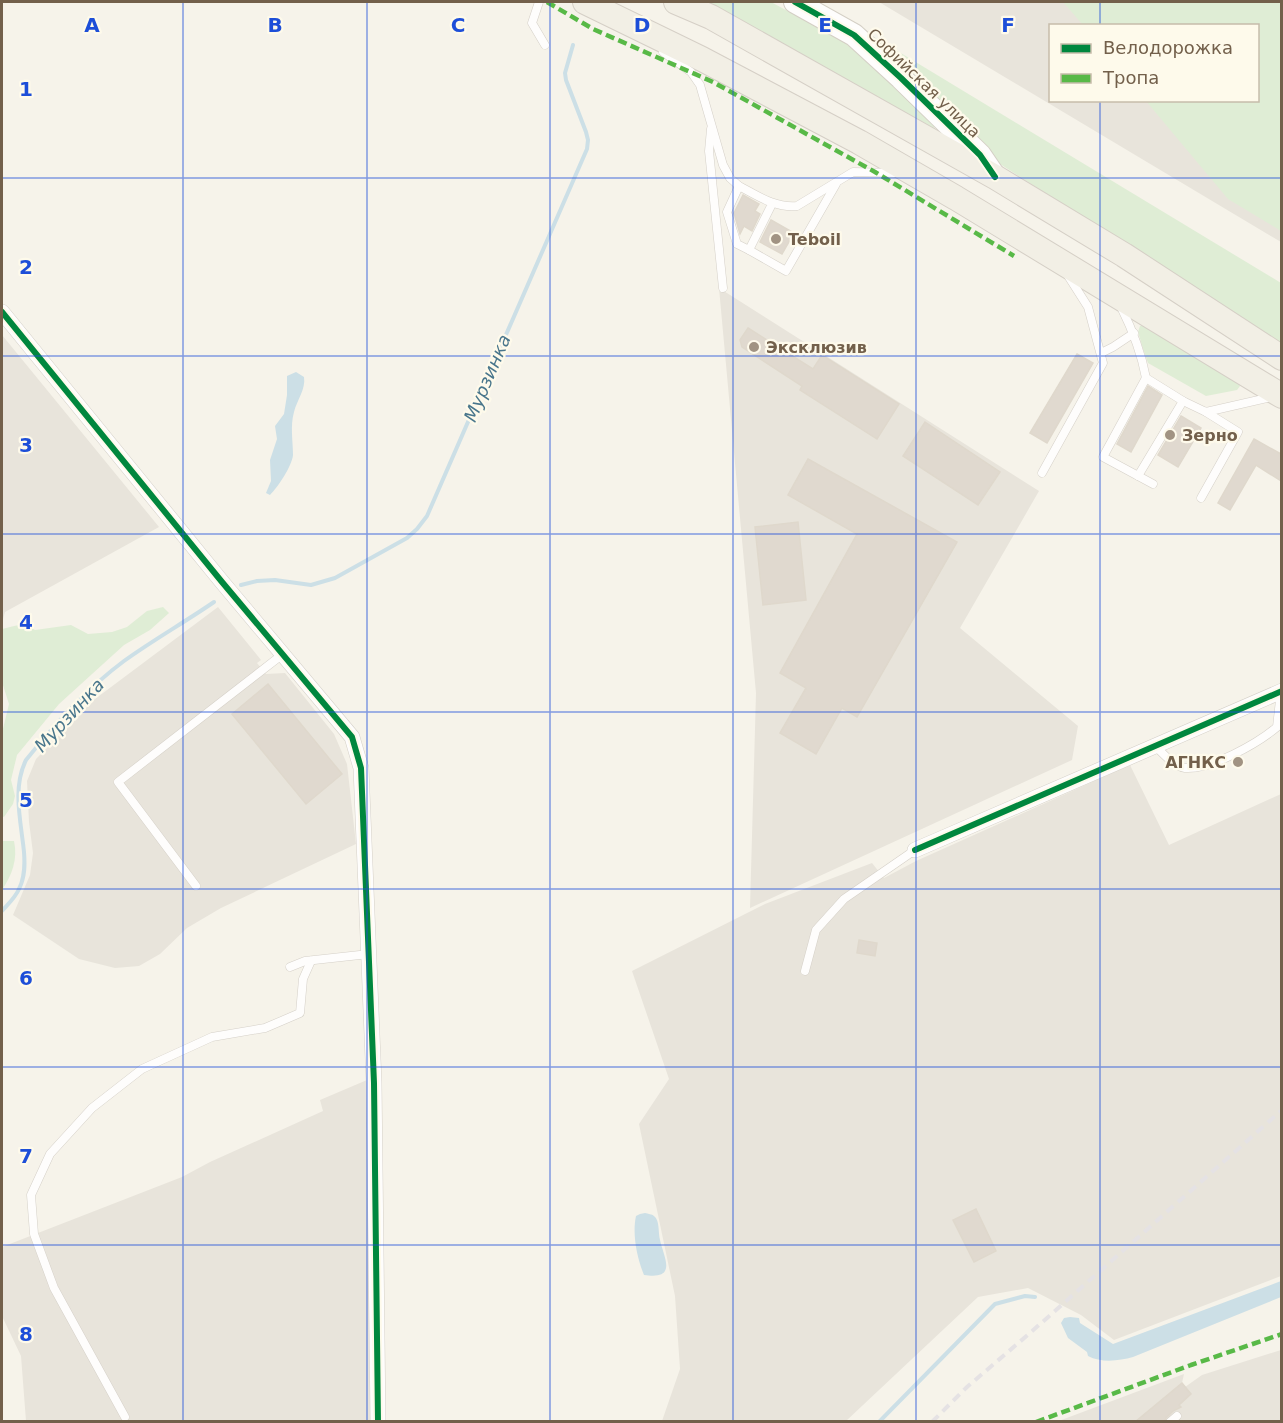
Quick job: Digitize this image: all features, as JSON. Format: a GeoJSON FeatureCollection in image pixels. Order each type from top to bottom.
{"type":"FeatureCollection","features":[{"type":"Feature","properties":{"kind":"main road"},"geometry":{"type":"LineString","coordinates":[[585,2],[646,37],[702,59],[859,142],[1281,396]]}},
{"type":"Feature","properties":{"kind":"main road","name":"Софийская улица"},"geometry":{"type":"LineString","coordinates":[[676,2],[711,17],[995,177],[1124,255],[1281,358]]}},
{"type":"Feature","properties":{"kind":"street","name":"Софийская улица"},"geometry":{"type":"LineString","coordinates":[[795,2],[854,35],[980,155],[995,177]]}},
{"type":"Feature","properties":{"kind":"street"},"geometry":{"type":"LineString","coordinates":[[2,312],[352,737],[361,768],[375,1083],[378,1422]]}},
{"type":"Feature","properties":{"kind":"street"},"geometry":{"type":"LineString","coordinates":[[915,850],[1281,691]]}},
{"type":"Feature","properties":{"kind":"lane"},"geometry":{"type":"LineString","coordinates":[[539,2],[532,23],[545,45]]}},
{"type":"Feature","properties":{"kind":"lane"},"geometry":{"type":"LineString","coordinates":[[659,50],[691,72],[700,85],[723,165],[730,178],[739,186],[772,204],[797,206],[853,172],[914,174]]}},
{"type":"Feature","properties":{"kind":"lane"},"geometry":{"type":"LineString","coordinates":[[712,125],[709,151],[723,288]]}},
{"type":"Feature","properties":{"kind":"lane"},"geometry":{"type":"LineString","coordinates":[[739,186],[727,212],[736,244],[786,271],[838,181]]}},
{"type":"Feature","properties":{"kind":"lane"},"geometry":{"type":"LineString","coordinates":[[749,249],[772,204]]}},
{"type":"Feature","properties":{"kind":"lane"},"geometry":{"type":"LineString","coordinates":[[1042,473],[1104,363],[1088,307],[1057,260]]}},
{"type":"Feature","properties":{"kind":"lane"},"geometry":{"type":"LineString","coordinates":[[1114,295],[1134,333],[1142,356],[1146,378],[1103,457],[1153,484]]}},
{"type":"Feature","properties":{"kind":"lane"},"geometry":{"type":"LineString","coordinates":[[1101,354],[1134,333]]}},
{"type":"Feature","properties":{"kind":"lane"},"geometry":{"type":"LineString","coordinates":[[1146,378],[1238,432],[1201,498]]}},
{"type":"Feature","properties":{"kind":"lane"},"geometry":{"type":"LineString","coordinates":[[1206,412],[1281,396]]}},
{"type":"Feature","properties":{"kind":"lane"},"geometry":{"type":"LineString","coordinates":[[1138,476],[1183,401]]}},
{"type":"Feature","properties":{"kind":"lane"},"geometry":{"type":"LineString","coordinates":[[196,886],[118,782],[283,654]]}},
{"type":"Feature","properties":{"kind":"lane"},"geometry":{"type":"LineString","coordinates":[[1155,746],[1183,768],[1206,765],[1233,754],[1264,738],[1277,727],[1281,691]]}},
{"type":"Feature","properties":{"kind":"lane"},"geometry":{"type":"LineString","coordinates":[[805,970],[816,930],[830,914],[844,899],[915,850]]}},
{"type":"Feature","properties":{"kind":"lane"},"geometry":{"type":"LineString","coordinates":[[290,967],[310,961],[369,954]]}},
{"type":"Feature","properties":{"kind":"lane"},"geometry":{"type":"LineString","coordinates":[[125,1417],[54,1288],[34,1234],[31,1195],[51,1154],[92,1108],[142,1068],[212,1037],[265,1028],[300,1013],[303,979],[310,961]]}},
{"type":"Feature","properties":{"kind":"shaded area"},"geometry":{"type":"Polygon","coordinates":[[[879,2],[1281,2],[1281,242],[879,2]]]}},
{"type":"Feature","properties":{"kind":"shaded area"},"geometry":{"type":"Polygon","coordinates":[[[719,288],[1039,491],[960,628],[1078,726],[1072,760],[750,908],[756,693],[719,288]]]}},
{"type":"Feature","properties":{"kind":"shaded area"},"geometry":{"type":"Polygon","coordinates":[[[2,335],[159,527],[5,612],[2,623],[2,335]]]}},
{"type":"Feature","properties":{"kind":"shaded area"},"geometry":{"type":"Polygon","coordinates":[[[296,372],[304,377],[304,381],[293,417],[292,460],[270,495],[266,493],[271,481],[270,460],[277,439],[275,426],[284,414],[287,376],[296,372]]]}},
{"type":"Feature","properties":{"kind":"shaded area"},"geometry":{"type":"Polygon","coordinates":[[[218,607],[261,660],[257,663],[266,674],[285,673],[334,734],[347,764],[356,844],[221,908],[187,928],[160,954],[139,966],[115,968],[79,959],[13,915],[30,875],[33,853],[27,781],[36,759],[95,699],[218,607]]]}},
{"type":"Feature","properties":{"kind":"shaded area"},"geometry":{"type":"Polygon","coordinates":[[[1130,765],[1169,845],[1281,794],[1281,1276],[1114,1340],[1081,1315],[1028,1288],[978,1297],[846,1421],[662,1421],[680,1369],[675,1296],[639,1124],[669,1079],[632,971],[765,904],[872,863],[884,878],[916,861],[1130,765]]]}},
{"type":"Feature","properties":{"kind":"shaded area"},"geometry":{"type":"Polygon","coordinates":[[[367,1080],[370,1421],[26,1421],[21,1356],[2,1316],[2,1247],[182,1177],[323,1111],[320,1100],[367,1080]]]}},
{"type":"Feature","properties":{"kind":"shaded area"},"geometry":{"type":"Polygon","coordinates":[[[645,1213],[653,1215],[657,1220],[666,1260],[665,1271],[655,1276],[644,1275],[636,1246],[636,1216],[645,1213]]]}},
{"type":"Feature","properties":{"kind":"shaded area"},"geometry":{"type":"Polygon","coordinates":[[[1281,1281],[1281,1297],[1122,1360],[1110,1361],[1088,1356],[1087,1352],[1068,1338],[1061,1323],[1064,1318],[1079,1318],[1080,1323],[1113,1344],[1281,1281]]]}},
{"type":"Feature","properties":{"kind":"shaded area"},"geometry":{"type":"Polygon","coordinates":[[[1281,1350],[1281,1421],[1056,1422],[1184,1374],[1182,1383],[1185,1387],[1202,1375],[1281,1350]]]}},
{"type":"Feature","properties":{"kind":"green space"},"geometry":{"type":"Polygon","coordinates":[[[699,2],[771,2],[843,41],[938,123],[934,128],[727,14],[699,2]]]}},
{"type":"Feature","properties":{"kind":"green space"},"geometry":{"type":"Polygon","coordinates":[[[1063,2],[1281,2],[1281,231],[1228,199],[1147,102],[1259,102],[1259,24],[1082,24],[1063,2]]]}},
{"type":"Feature","properties":{"kind":"green space"},"geometry":{"type":"Polygon","coordinates":[[[855,29],[876,38],[1281,283],[1281,344],[989,157],[855,29]]]}},
{"type":"Feature","properties":{"kind":"green space"},"geometry":{"type":"Polygon","coordinates":[[[1143,325],[1236,379],[1240,386],[1237,390],[1206,396],[1148,363],[1138,332],[1140,326],[1143,325]]]}},
{"type":"Feature","properties":{"kind":"green space"},"geometry":{"type":"Polygon","coordinates":[[[163,607],[169,613],[150,630],[124,645],[59,704],[17,755],[11,780],[15,796],[13,804],[4,817],[2,816],[2,733],[9,704],[2,682],[2,629],[23,625],[35,630],[71,625],[88,634],[112,632],[127,627],[147,611],[163,607]]]}},
{"type":"Feature","properties":{"kind":"green space"},"geometry":{"type":"Polygon","coordinates":[[[2,841],[14,841],[15,860],[9,879],[2,890],[2,841]]]}},
{"type":"Feature","properties":{"kind":"building"},"geometry":{"type":"Polygon","coordinates":[[[743,195],[759,204],[755,211],[760,214],[752,231],[744,226],[740,234],[734,213],[743,195]]]}},
{"type":"Feature","properties":{"kind":"building","name":"Teboil"},"geometry":{"type":"Polygon","coordinates":[[[771,220],[794,233],[782,254],[760,242],[771,220]]]}},
{"type":"Feature","properties":{"kind":"building"},"geometry":{"type":"Polygon","coordinates":[[[748,328],[813,369],[822,355],[899,404],[877,439],[800,390],[802,386],[742,347],[740,340],[748,328]]]}},
{"type":"Feature","properties":{"kind":"building"},"geometry":{"type":"Polygon","coordinates":[[[1077,354],[1093,363],[1047,443],[1030,433],[1077,354]]]}},
{"type":"Feature","properties":{"kind":"building"},"geometry":{"type":"Polygon","coordinates":[[[1148,386],[1162,395],[1131,452],[1117,444],[1148,386]]]}},
{"type":"Feature","properties":{"kind":"building"},"geometry":{"type":"Polygon","coordinates":[[[1181,416],[1201,428],[1178,467],[1158,455],[1181,416]]]}},
{"type":"Feature","properties":{"kind":"building"},"geometry":{"type":"Polygon","coordinates":[[[925,422],[1000,472],[978,505],[903,456],[925,422]]]}},
{"type":"Feature","properties":{"kind":"building"},"geometry":{"type":"Polygon","coordinates":[[[1254,439],[1281,454],[1281,481],[1256,465],[1230,510],[1218,503],[1254,439]]]}},
{"type":"Feature","properties":{"kind":"building"},"geometry":{"type":"Polygon","coordinates":[[[808,459],[957,542],[857,717],[842,708],[816,754],[780,733],[806,688],[780,673],[857,534],[788,495],[808,459]]]}},
{"type":"Feature","properties":{"kind":"building"},"geometry":{"type":"Polygon","coordinates":[[[798,522],[806,600],[763,605],[755,527],[798,522]]]}},
{"type":"Feature","properties":{"kind":"building"},"geometry":{"type":"Polygon","coordinates":[[[268,684],[342,774],[306,804],[232,714],[268,684]]]}},
{"type":"Feature","properties":{"kind":"building"},"geometry":{"type":"Polygon","coordinates":[[[859,940],[877,943],[875,956],[857,953],[859,940]]]}},
{"type":"Feature","properties":{"kind":"building"},"geometry":{"type":"Polygon","coordinates":[[[976,1209],[996,1251],[974,1262],[953,1220],[976,1209]]]}},
{"type":"Feature","properties":{"kind":"building"},"geometry":{"type":"Polygon","coordinates":[[[1182,1383],[1191,1394],[1179,1405],[1181,1407],[1173,1411],[1164,1422],[1135,1422],[1182,1383]]]}},
{"type":"Feature","properties":{"kind":"waterway","name":"Мурзинка"},"geometry":{"type":"LineString","coordinates":[[241,585],[275,580],[311,585],[335,578],[407,538],[427,516],[587,149],[586,132],[565,73],[573,45]]}},
{"type":"Feature","properties":{"kind":"waterway","name":"Мурзинка"},"geometry":{"type":"LineString","coordinates":[[2,911],[17,892],[23,875],[24,857],[18,794],[26,760],[72,707],[111,671],[214,602]]}},
{"type":"Feature","properties":{"kind":"waterway"},"geometry":{"type":"LineString","coordinates":[[879,1422],[995,1304],[1025,1296],[1035,1297]]}},
{"type":"Feature","properties":{"kind":"railway"},"geometry":{"type":"LineString","coordinates":[[932,1422],[967,1387],[1282,1110]]}},
{"type":"Feature","properties":{"kind":"marked path"},"geometry":{"type":"LineString","coordinates":[[547,2],[593,29],[713,82],[875,172],[1014,256]]}},
{"type":"Feature","properties":{"kind":"marked path"},"geometry":{"type":"LineString","coordinates":[[1036,1422],[1282,1334]]}},
{"type":"Feature","properties":{"kind":"cycle path"},"geometry":{"type":"LineString","coordinates":[[795,2],[854,35],[980,155],[995,177]]}},
{"type":"Feature","properties":{"kind":"cycle path"},"geometry":{"type":"LineString","coordinates":[[2,312],[222,582],[352,737],[361,768],[374,1083],[378,1422]]}},
{"type":"Feature","properties":{"kind":"cycle path"},"geometry":{"type":"LineString","coordinates":[[915,850],[1282,691]]}},
{"type":"Feature","properties":{"kind":"place","name":"Teboil"},"geometry":{"type":"Point","coordinates":[776,239]}},
{"type":"Feature","properties":{"kind":"place","name":"Эксклюзив"},"geometry":{"type":"Point","coordinates":[754,347]}},
{"type":"Feature","properties":{"kind":"place","name":"Зерно"},"geometry":{"type":"Point","coordinates":[1170,435]}},
{"type":"Feature","properties":{"kind":"place","name":"АГНКС"},"geometry":{"type":"Point","coordinates":[1238,762]}}]}
